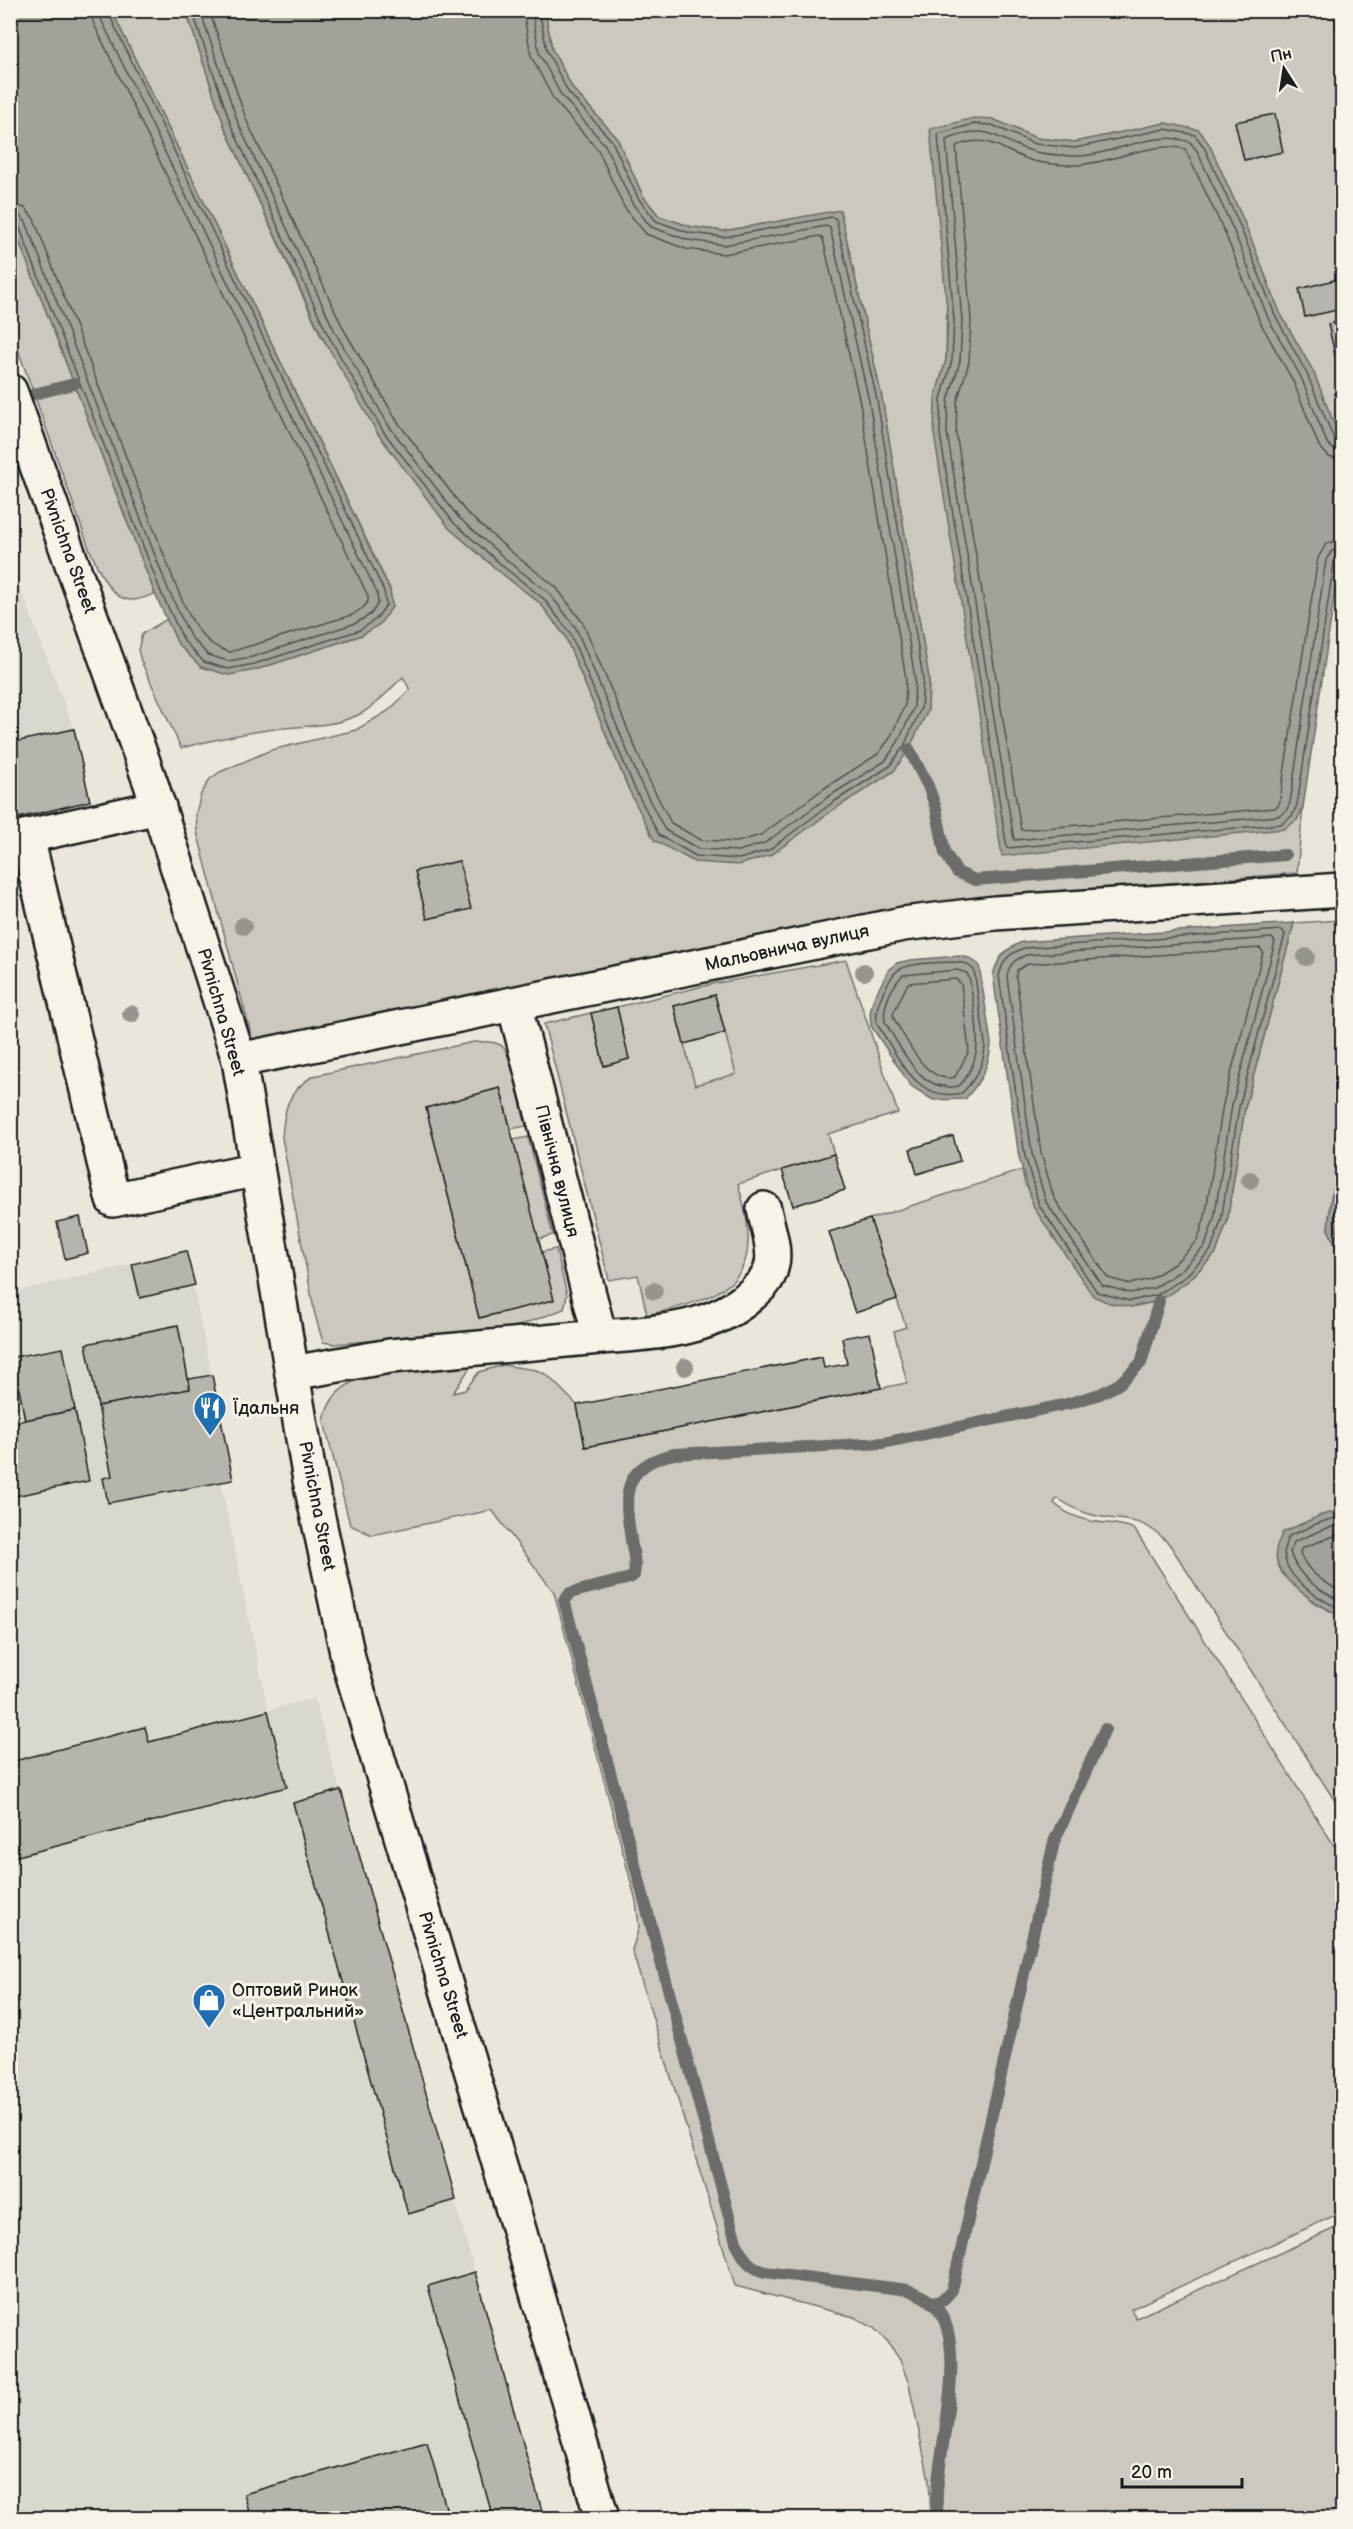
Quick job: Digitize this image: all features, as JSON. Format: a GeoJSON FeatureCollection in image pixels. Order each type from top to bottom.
{"type":"FeatureCollection","features":[{"type":"Feature","properties":{"kind":"street","name":"Pivnichna Street"},"geometry":{"type":"LineString","coordinates":[[10,391],[159,807],[238,1060],[310,1480],[349,1662],[519,2230],[602,2518]]}},
{"type":"Feature","properties":{"kind":"street"},"geometry":{"type":"LineString","coordinates":[[159,807],[19,838],[113,1200],[257,1169]]}},
{"type":"Feature","properties":{"kind":"street","name":"Мальовнича вулиця"},"geometry":{"type":"LineString","coordinates":[[238,1060],[903,924],[1054,908],[1342,890]]}},
{"type":"Feature","properties":{"kind":"street","name":"Північна вулиця"},"geometry":{"type":"LineString","coordinates":[[514,1004],[600,1337]]}},
{"type":"Feature","properties":{"kind":"street"},"geometry":{"type":"LineString","coordinates":[[292,1372],[390,1356],[656,1333],[693,1326],[720,1316],[747,1299],[763,1285],[772,1268],[771,1241],[764,1209]]}},
{"type":"Feature","properties":{"kind":"shaded area"},"geometry":{"type":"Polygon","coordinates":[[[112,11],[186,11],[225,128],[322,338],[449,528],[540,603],[565,636],[629,790],[836,808],[894,771],[928,710],[929,678],[882,398],[840,210],[724,231],[692,227],[659,216],[643,196],[617,138],[573,89],[552,49],[545,11],[1333,11],[1342,53],[1342,444],[1313,371],[1280,313],[1245,224],[1209,144],[1165,123],[1075,142],[1036,138],[993,119],[947,287],[946,360],[935,398],[1297,820],[1303,807],[1297,873],[993,897],[259,1043],[252,1038],[197,832],[196,813],[201,794],[210,779],[220,772],[271,750],[356,730],[388,711],[410,690],[403,677],[362,713],[339,722],[279,728],[181,748],[141,661],[138,650],[142,634],[167,619],[178,644],[228,675],[255,670],[362,635],[392,607],[390,589],[112,11]]]}},
{"type":"Feature","properties":{"kind":"shaded area"},"geometry":{"type":"Polygon","coordinates":[[[11,220],[155,594],[132,600],[117,595],[105,581],[89,548],[11,330],[11,220]]]}},
{"type":"Feature","properties":{"kind":"shaded area"},"geometry":{"type":"Polygon","coordinates":[[[10,561],[74,729],[90,801],[11,820],[10,561]]]}},
{"type":"Feature","properties":{"kind":"shaded area"},"geometry":{"type":"Polygon","coordinates":[[[1342,920],[1342,1163],[1331,1198],[1328,1229],[1342,1259],[1342,1510],[1319,1516],[1276,1551],[1282,1573],[1314,1603],[1342,1617],[1342,1812],[1170,1545],[1159,1534],[1140,1523],[1086,1513],[1074,1509],[1057,1498],[1054,1503],[1079,1518],[1125,1526],[1135,1530],[1342,1858],[1342,2212],[1131,2309],[1136,2318],[1342,2225],[1342,2518],[931,2518],[929,2480],[909,2384],[900,2360],[888,2342],[874,2328],[854,2317],[735,2286],[632,1950],[639,1927],[636,1901],[554,1592],[492,1510],[372,1535],[350,1525],[324,1421],[336,1394],[358,1380],[385,1373],[464,1366],[471,1366],[453,1393],[465,1390],[479,1372],[503,1365],[536,1370],[547,1375],[577,1405],[585,1447],[907,1383],[894,1331],[906,1327],[870,1219],[1022,1170],[1025,1185],[1131,1307],[1159,1301],[1188,1281],[1216,1253],[1227,1222],[1245,1108],[1294,923],[1342,920]]]}},
{"type":"Feature","properties":{"kind":"shaded area"},"geometry":{"type":"Polygon","coordinates":[[[846,960],[898,1113],[828,1134],[834,1154],[738,1184],[746,1216],[748,1242],[745,1262],[736,1278],[721,1290],[702,1300],[647,1315],[638,1275],[609,1280],[544,1024],[591,1013],[604,1066],[629,1059],[617,1007],[712,984],[846,960]],[[715,995],[674,1006],[695,1085],[736,1074],[715,995]]]}},
{"type":"Feature","properties":{"kind":"shaded area"},"geometry":{"type":"Polygon","coordinates":[[[715,995],[736,1074],[695,1085],[674,1006],[715,995]]]}},
{"type":"Feature","properties":{"kind":"shaded area"},"geometry":{"type":"Polygon","coordinates":[[[474,1042],[497,1043],[503,1047],[513,1072],[526,1126],[511,1129],[500,1088],[426,1108],[479,1318],[553,1300],[541,1252],[556,1249],[567,1295],[564,1309],[516,1327],[335,1344],[323,1342],[315,1315],[282,1138],[288,1102],[297,1088],[313,1076],[474,1042]]]}},
{"type":"Feature","properties":{"kind":"shaded area"},"geometry":{"type":"Polygon","coordinates":[[[528,1137],[553,1235],[538,1239],[513,1140],[528,1137]]]}},
{"type":"Feature","properties":{"kind":"shaded area","name":"Оптовий Ринок «Центральний»"},"geometry":{"type":"Polygon","coordinates":[[[186,1251],[233,1480],[221,1483],[268,1710],[314,1698],[544,2518],[11,2518],[10,1293],[186,1251]]]}},
{"type":"Feature","properties":{"kind":"water"},"geometry":{"type":"Polygon","coordinates":[[[11,10],[112,11],[390,590],[392,607],[380,624],[362,635],[255,670],[228,675],[201,667],[178,644],[155,594],[11,220],[11,10]]]}},
{"type":"Feature","properties":{"kind":"water"},"geometry":{"type":"Polygon","coordinates":[[[186,11],[545,11],[552,49],[573,89],[617,138],[643,196],[659,216],[692,227],[724,231],[840,210],[882,398],[929,678],[928,710],[909,749],[894,771],[836,808],[771,855],[739,865],[694,862],[654,840],[629,790],[565,636],[540,603],[449,528],[378,434],[323,338],[225,128],[186,11]]]}},
{"type":"Feature","properties":{"kind":"water"},"geometry":{"type":"Polygon","coordinates":[[[974,118],[993,119],[1036,138],[1075,142],[1165,123],[1199,130],[1209,144],[1245,224],[1280,313],[1313,371],[1342,444],[1342,544],[1303,807],[1297,820],[1284,829],[1002,856],[934,434],[935,398],[946,360],[948,320],[930,129],[974,118]]]}},
{"type":"Feature","properties":{"kind":"water"},"geometry":{"type":"Polygon","coordinates":[[[1294,923],[1245,1108],[1227,1222],[1216,1253],[1188,1281],[1159,1301],[1131,1307],[1109,1303],[1093,1296],[1034,1208],[1019,1157],[993,975],[997,963],[1006,951],[1022,942],[1294,923]]]}},
{"type":"Feature","properties":{"kind":"water"},"geometry":{"type":"Polygon","coordinates":[[[959,956],[969,958],[979,965],[991,1043],[989,1059],[983,1074],[965,1099],[933,1100],[911,1086],[871,1026],[870,1013],[873,1000],[889,969],[897,963],[959,956]]]}},
{"type":"Feature","properties":{"kind":"water"},"geometry":{"type":"Polygon","coordinates":[[[1342,1163],[1342,1259],[1328,1229],[1331,1198],[1342,1163]]]}},
{"type":"Feature","properties":{"kind":"water"},"geometry":{"type":"Polygon","coordinates":[[[1342,1510],[1342,1617],[1311,1599],[1290,1581],[1282,1572],[1277,1561],[1276,1550],[1283,1532],[1319,1516],[1342,1510]]]}},
{"type":"Feature","properties":{"kind":"building"},"geometry":{"type":"Polygon","coordinates":[[[1275,114],[1283,152],[1244,160],[1235,122],[1275,114]]]}},
{"type":"Feature","properties":{"kind":"building"},"geometry":{"type":"Polygon","coordinates":[[[1342,278],[1342,309],[1305,317],[1299,289],[1342,278]]]}},
{"type":"Feature","properties":{"kind":"building"},"geometry":{"type":"Polygon","coordinates":[[[1342,321],[1342,366],[1338,368],[1328,324],[1342,321]]]}},
{"type":"Feature","properties":{"kind":"building"},"geometry":{"type":"Polygon","coordinates":[[[74,729],[90,801],[10,820],[10,743],[74,729]]]}},
{"type":"Feature","properties":{"kind":"building"},"geometry":{"type":"Polygon","coordinates":[[[459,861],[471,909],[427,919],[415,871],[459,861]]]}},
{"type":"Feature","properties":{"kind":"building"},"geometry":{"type":"Polygon","coordinates":[[[715,995],[725,1033],[684,1044],[674,1006],[715,995]]]}},
{"type":"Feature","properties":{"kind":"building"},"geometry":{"type":"Polygon","coordinates":[[[617,1007],[629,1059],[604,1066],[591,1013],[617,1007]]]}},
{"type":"Feature","properties":{"kind":"building"},"geometry":{"type":"Polygon","coordinates":[[[500,1088],[554,1300],[479,1318],[426,1108],[500,1088]]]}},
{"type":"Feature","properties":{"kind":"building"},"geometry":{"type":"Polygon","coordinates":[[[953,1136],[960,1161],[917,1174],[910,1149],[953,1136]]]}},
{"type":"Feature","properties":{"kind":"building"},"geometry":{"type":"Polygon","coordinates":[[[834,1154],[845,1190],[793,1206],[782,1170],[834,1154]]]}},
{"type":"Feature","properties":{"kind":"building"},"geometry":{"type":"Polygon","coordinates":[[[80,1217],[88,1253],[65,1259],[57,1222],[80,1217]]]}},
{"type":"Feature","properties":{"kind":"building"},"geometry":{"type":"Polygon","coordinates":[[[870,1219],[897,1299],[855,1313],[829,1232],[870,1219]]]}},
{"type":"Feature","properties":{"kind":"building"},"geometry":{"type":"Polygon","coordinates":[[[186,1251],[195,1285],[140,1298],[132,1264],[186,1251]]]}},
{"type":"Feature","properties":{"kind":"building"},"geometry":{"type":"Polygon","coordinates":[[[178,1325],[190,1389],[98,1406],[86,1344],[178,1325]]]}},
{"type":"Feature","properties":{"kind":"building"},"geometry":{"type":"Polygon","coordinates":[[[870,1333],[881,1388],[585,1447],[577,1405],[822,1357],[824,1368],[847,1364],[842,1338],[870,1333]]]}},
{"type":"Feature","properties":{"kind":"building"},"geometry":{"type":"Polygon","coordinates":[[[63,1348],[75,1410],[25,1420],[13,1357],[63,1348]]]}},
{"type":"Feature","properties":{"kind":"building"},"geometry":{"type":"Polygon","coordinates":[[[212,1375],[233,1480],[108,1503],[103,1478],[112,1476],[98,1406],[190,1389],[189,1379],[212,1375]]]}},
{"type":"Feature","properties":{"kind":"building"},"geometry":{"type":"Polygon","coordinates":[[[75,1410],[89,1481],[10,1497],[10,1423],[75,1410]]]}},
{"type":"Feature","properties":{"kind":"building"},"geometry":{"type":"Polygon","coordinates":[[[268,1711],[287,1787],[10,1858],[10,1762],[145,1727],[149,1742],[268,1711]]]}},
{"type":"Feature","properties":{"kind":"building"},"geometry":{"type":"Polygon","coordinates":[[[341,1790],[456,2200],[408,2214],[293,1803],[341,1790]]]}},
{"type":"Feature","properties":{"kind":"building"},"geometry":{"type":"Polygon","coordinates":[[[475,2272],[544,2518],[493,2518],[428,2286],[475,2272]]]}},
{"type":"Feature","properties":{"kind":"building"},"geometry":{"type":"Polygon","coordinates":[[[427,2442],[449,2518],[251,2518],[244,2494],[427,2442]]]}},
{"type":"Feature","properties":{"kind":"waterway"},"geometry":{"type":"LineString","coordinates":[[34,394],[74,384]]}},
{"type":"Feature","properties":{"kind":"waterway"},"geometry":{"type":"LineString","coordinates":[[909,749],[928,786],[936,808],[945,853],[957,872],[975,880],[1285,855]]}},
{"type":"Feature","properties":{"kind":"waterway"},"geometry":{"type":"LineString","coordinates":[[939,2518],[937,2490],[948,2413],[951,2348],[947,2329],[938,2309],[927,2299],[908,2290],[765,2272],[747,2261],[736,2242],[564,1600],[570,1593],[630,1578],[634,1575],[635,1560],[627,1500],[629,1488],[642,1467],[674,1454],[883,1443],[1067,1404],[1100,1394],[1119,1384],[1141,1363],[1159,1301]]}},
{"type":"Feature","properties":{"kind":"waterway"},"geometry":{"type":"LineString","coordinates":[[933,2304],[944,2299],[952,2290],[1054,1842],[1105,1729]]}},
{"type":"Feature","properties":{"kind":"place","name":"Їдальня"},"geometry":{"type":"Point","coordinates":[210,1437]}},
{"type":"Feature","properties":{"kind":"place","name":"Оптовий Ринок «Центральний»"},"geometry":{"type":"Point","coordinates":[209,2029]}}]}
